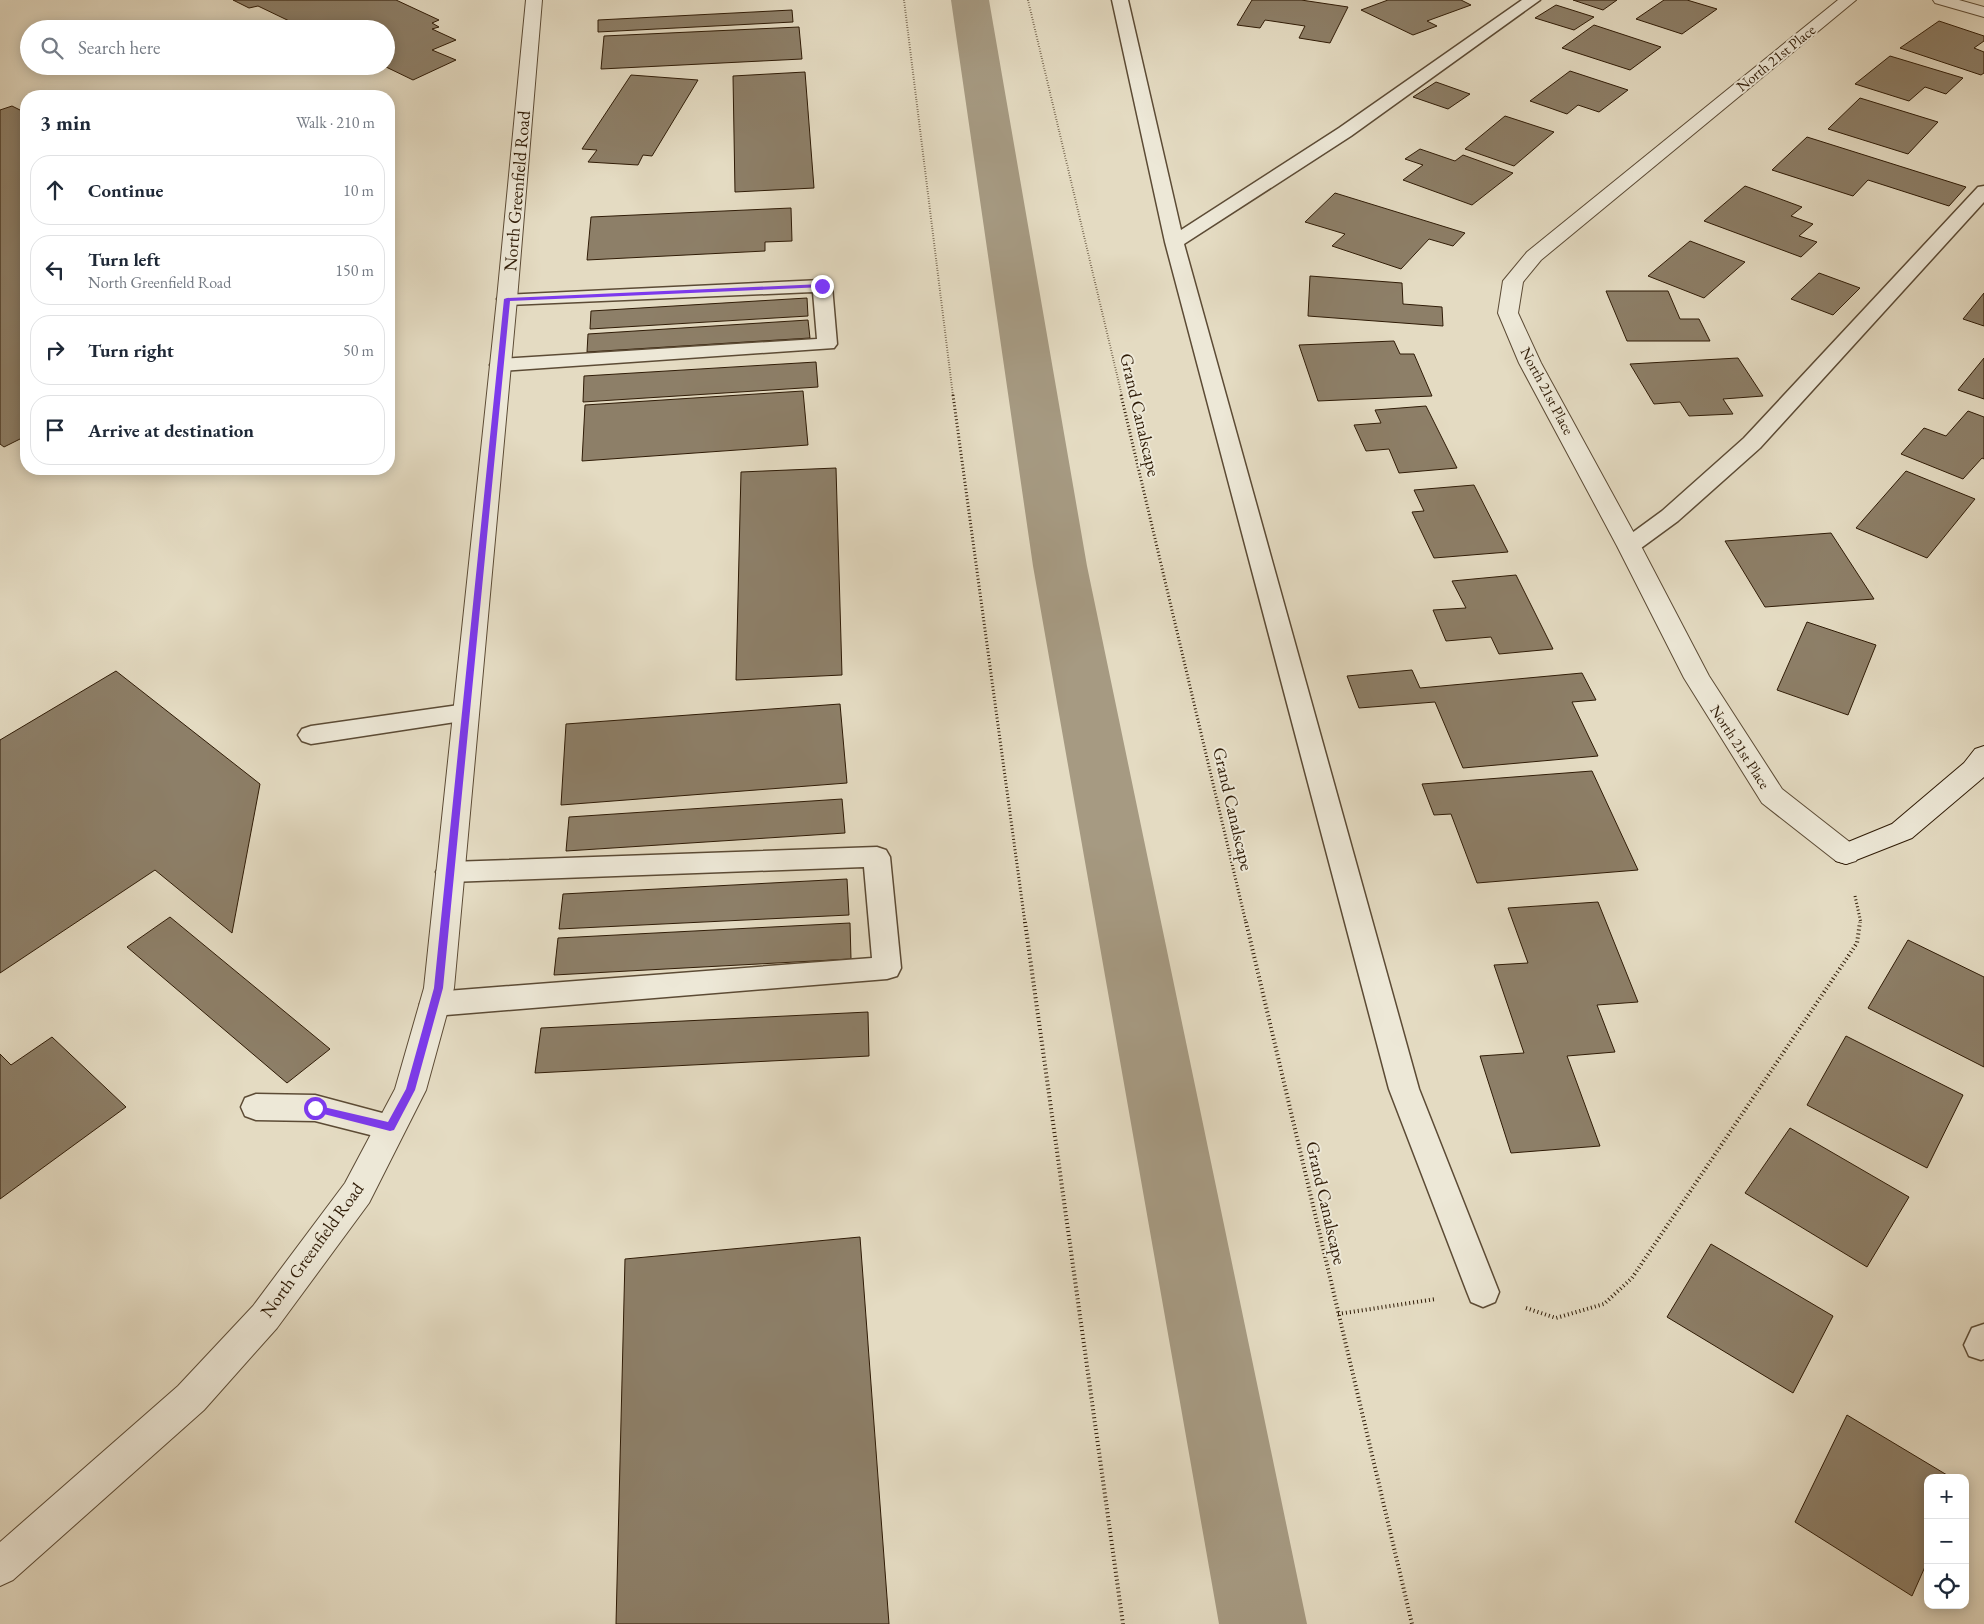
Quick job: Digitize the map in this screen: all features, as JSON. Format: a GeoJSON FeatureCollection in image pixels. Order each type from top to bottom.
{"type":"FeatureCollection","features":[{"type":"Feature","properties":{"kind":"street","name":"North Greenfield Road"},"geometry":{"type":"LineString","coordinates":[[0,1567],[191,1398],[264,1317],[357,1192],[410,1090],[439,988],[507,299],[534,0]]}},
{"type":"Feature","properties":{"kind":"street","name":"North 21st Place"},"geometry":{"type":"LineString","coordinates":[[1846,854],[1772,796],[1696,678],[1630,546],[1530,363],[1508,313],[1513,281],[1534,256],[1848,0]]}},
{"type":"Feature","properties":{"kind":"street"},"geometry":{"type":"LineString","coordinates":[[1940,0],[1984,12]]}},
{"type":"Feature","properties":{"kind":"street"},"geometry":{"type":"LineString","coordinates":[[1846,854],[1902,831],[1981,767]]}},
{"type":"Feature","properties":{"kind":"lane"},"geometry":{"type":"LineString","coordinates":[[1120,0],[1174,242],[1404,1089],[1483,1292]]}},
{"type":"Feature","properties":{"kind":"lane"},"geometry":{"type":"LineString","coordinates":[[1174,242],[1345,132],[1532,0]]}},
{"type":"Feature","properties":{"kind":"lane"},"geometry":{"type":"LineString","coordinates":[[1630,546],[1670,516],[1752,442],[1984,191]]}},
{"type":"Feature","properties":{"kind":"lane"},"geometry":{"type":"LineString","coordinates":[[500,365],[827,344],[822,286],[507,299]]}},
{"type":"Feature","properties":{"kind":"lane"},"geometry":{"type":"LineString","coordinates":[[311,735],[466,713]]}},
{"type":"Feature","properties":{"kind":"lane"},"geometry":{"type":"LineString","coordinates":[[434,1004],[887,968],[877,857],[450,872]]}},
{"type":"Feature","properties":{"kind":"lane"},"geometry":{"type":"LineString","coordinates":[[256,1107],[315,1108],[390,1127]]}},
{"type":"Feature","properties":{"kind":"path"},"geometry":{"type":"LineString","coordinates":[[904,0],[966,500],[1123,1624]]}},
{"type":"Feature","properties":{"kind":"path","name":"Grand Canalscape"},"geometry":{"type":"LineString","coordinates":[[1028,0],[1412,1624]]}},
{"type":"Feature","properties":{"kind":"path"},"geometry":{"type":"LineString","coordinates":[[1338,1314],[1483,1292],[1556,1318],[1604,1304],[1632,1278],[1857,943],[1862,925],[1846,854]]}},
{"type":"Feature","properties":{"kind":"building"},"geometry":{"type":"Polygon","coordinates":[[[233,0],[396,0],[439,20],[432,23],[439,27],[432,29],[456,40],[432,50],[456,60],[413,80],[395,71],[395,20],[287,20],[258,6],[249,8],[233,0]]]}},
{"type":"Feature","properties":{"kind":"building"},"geometry":{"type":"Polygon","coordinates":[[[1252,0],[1301,0],[1348,7],[1330,43],[1299,38],[1305,26],[1265,20],[1260,28],[1237,25],[1252,0]]]}},
{"type":"Feature","properties":{"kind":"building"},"geometry":{"type":"Polygon","coordinates":[[[1388,0],[1461,0],[1471,5],[1427,21],[1437,26],[1413,35],[1361,10],[1388,0]]]}},
{"type":"Feature","properties":{"kind":"building"},"geometry":{"type":"Polygon","coordinates":[[[1573,0],[1617,0],[1603,10],[1573,0]]]}},
{"type":"Feature","properties":{"kind":"building"},"geometry":{"type":"Polygon","coordinates":[[[1664,0],[1687,0],[1717,9],[1682,34],[1636,19],[1664,0]]]}},
{"type":"Feature","properties":{"kind":"building"},"geometry":{"type":"Polygon","coordinates":[[[1556,5],[1594,17],[1574,30],[1535,18],[1556,5]]]}},
{"type":"Feature","properties":{"kind":"building"},"geometry":{"type":"Polygon","coordinates":[[[792,10],[793,22],[598,32],[598,20],[792,10]]]}},
{"type":"Feature","properties":{"kind":"building"},"geometry":{"type":"Polygon","coordinates":[[[1939,21],[1984,36],[1984,41],[1974,48],[1984,52],[1984,73],[1981,75],[1900,48],[1939,21]]]}},
{"type":"Feature","properties":{"kind":"building"},"geometry":{"type":"Polygon","coordinates":[[[1594,25],[1661,47],[1630,70],[1562,48],[1594,25]]]}},
{"type":"Feature","properties":{"kind":"building"},"geometry":{"type":"Polygon","coordinates":[[[799,27],[802,59],[601,69],[604,36],[799,27]]]}},
{"type":"Feature","properties":{"kind":"building"},"geometry":{"type":"Polygon","coordinates":[[[1890,56],[1963,78],[1946,94],[1925,87],[1909,101],[1855,84],[1890,56]]]}},
{"type":"Feature","properties":{"kind":"building"},"geometry":{"type":"Polygon","coordinates":[[[1570,71],[1628,90],[1599,112],[1578,105],[1567,114],[1530,101],[1570,71]]]}},
{"type":"Feature","properties":{"kind":"building"},"geometry":{"type":"Polygon","coordinates":[[[805,72],[814,188],[735,192],[733,76],[805,72]]]}},
{"type":"Feature","properties":{"kind":"building"},"geometry":{"type":"Polygon","coordinates":[[[631,75],[698,80],[652,156],[643,155],[638,165],[588,162],[597,150],[582,149],[631,75]]]}},
{"type":"Feature","properties":{"kind":"building"},"geometry":{"type":"Polygon","coordinates":[[[1436,82],[1470,94],[1448,109],[1413,97],[1436,82]]]}},
{"type":"Feature","properties":{"kind":"building"},"geometry":{"type":"Polygon","coordinates":[[[1860,98],[1938,122],[1908,154],[1828,129],[1860,98]]]}},
{"type":"Feature","properties":{"kind":"building"},"geometry":{"type":"Polygon","coordinates":[[[12,106],[20,110],[20,439],[4,447],[0,444],[0,110],[12,106]]]}},
{"type":"Feature","properties":{"kind":"building"},"geometry":{"type":"Polygon","coordinates":[[[1505,116],[1554,132],[1514,166],[1465,149],[1505,116]]]}},
{"type":"Feature","properties":{"kind":"building"},"geometry":{"type":"Polygon","coordinates":[[[1807,137],[1966,187],[1949,206],[1868,180],[1853,196],[1772,170],[1807,137]]]}},
{"type":"Feature","properties":{"kind":"building"},"geometry":{"type":"Polygon","coordinates":[[[1420,149],[1455,161],[1463,155],[1513,173],[1472,205],[1403,180],[1423,165],[1405,159],[1420,149]]]}},
{"type":"Feature","properties":{"kind":"building"},"geometry":{"type":"Polygon","coordinates":[[[1745,186],[1802,207],[1791,216],[1813,224],[1799,236],[1817,242],[1801,257],[1704,221],[1745,186]]]}},
{"type":"Feature","properties":{"kind":"building"},"geometry":{"type":"Polygon","coordinates":[[[1335,193],[1465,233],[1453,246],[1429,239],[1401,269],[1332,246],[1345,234],[1305,222],[1335,193]]]}},
{"type":"Feature","properties":{"kind":"building"},"geometry":{"type":"Polygon","coordinates":[[[791,208],[792,241],[765,242],[765,251],[587,260],[591,217],[791,208]]]}},
{"type":"Feature","properties":{"kind":"building"},"geometry":{"type":"Polygon","coordinates":[[[1690,241],[1745,262],[1704,298],[1648,276],[1690,241]]]}},
{"type":"Feature","properties":{"kind":"building"},"geometry":{"type":"Polygon","coordinates":[[[1819,273],[1860,288],[1833,315],[1791,299],[1819,273]]]}},
{"type":"Feature","properties":{"kind":"building"},"geometry":{"type":"Polygon","coordinates":[[[1310,276],[1402,283],[1403,304],[1442,307],[1443,326],[1308,316],[1310,276]]]}},
{"type":"Feature","properties":{"kind":"building"},"geometry":{"type":"Polygon","coordinates":[[[1606,291],[1668,291],[1680,319],[1699,319],[1710,341],[1627,341],[1606,291]]]}},
{"type":"Feature","properties":{"kind":"building"},"geometry":{"type":"Polygon","coordinates":[[[1984,293],[1984,326],[1963,319],[1984,293]]]}},
{"type":"Feature","properties":{"kind":"building"},"geometry":{"type":"Polygon","coordinates":[[[807,298],[808,316],[590,329],[591,311],[807,298]]]}},
{"type":"Feature","properties":{"kind":"building"},"geometry":{"type":"Polygon","coordinates":[[[808,320],[810,338],[587,352],[588,334],[808,320]]]}},
{"type":"Feature","properties":{"kind":"building"},"geometry":{"type":"Polygon","coordinates":[[[1394,341],[1400,354],[1414,354],[1432,396],[1318,401],[1299,345],[1394,341]]]}},
{"type":"Feature","properties":{"kind":"building"},"geometry":{"type":"Polygon","coordinates":[[[1738,358],[1763,396],[1723,399],[1733,414],[1689,416],[1680,402],[1654,404],[1630,364],[1738,358]]]}},
{"type":"Feature","properties":{"kind":"building"},"geometry":{"type":"Polygon","coordinates":[[[1984,358],[1984,399],[1958,390],[1984,358]]]}},
{"type":"Feature","properties":{"kind":"building"},"geometry":{"type":"Polygon","coordinates":[[[816,362],[818,387],[583,402],[584,376],[816,362]]]}},
{"type":"Feature","properties":{"kind":"building"},"geometry":{"type":"Polygon","coordinates":[[[803,391],[808,445],[582,461],[585,405],[803,391]]]}},
{"type":"Feature","properties":{"kind":"building"},"geometry":{"type":"Polygon","coordinates":[[[1426,406],[1457,468],[1399,473],[1389,449],[1366,451],[1354,425],[1381,423],[1375,410],[1426,406]]]}},
{"type":"Feature","properties":{"kind":"building"},"geometry":{"type":"Polygon","coordinates":[[[1968,411],[1984,417],[1984,459],[1982,458],[1963,479],[1901,454],[1924,428],[1946,436],[1968,411]]]}},
{"type":"Feature","properties":{"kind":"building"},"geometry":{"type":"Polygon","coordinates":[[[836,468],[842,675],[736,680],[741,472],[836,468]]]}},
{"type":"Feature","properties":{"kind":"building"},"geometry":{"type":"Polygon","coordinates":[[[1906,471],[1975,499],[1927,558],[1856,528],[1906,471]]]}},
{"type":"Feature","properties":{"kind":"building"},"geometry":{"type":"Polygon","coordinates":[[[1474,485],[1508,552],[1434,558],[1412,512],[1424,511],[1414,490],[1474,485]]]}},
{"type":"Feature","properties":{"kind":"building"},"geometry":{"type":"Polygon","coordinates":[[[1831,533],[1874,599],[1765,607],[1725,541],[1831,533]]]}},
{"type":"Feature","properties":{"kind":"building"},"geometry":{"type":"Polygon","coordinates":[[[1516,575],[1553,649],[1499,654],[1491,637],[1446,641],[1433,610],[1466,608],[1452,581],[1516,575]]]}},
{"type":"Feature","properties":{"kind":"building"},"geometry":{"type":"Polygon","coordinates":[[[1807,622],[1876,645],[1848,715],[1777,690],[1807,622]]]}},
{"type":"Feature","properties":{"kind":"building"},"geometry":{"type":"Polygon","coordinates":[[[1412,670],[1420,688],[1582,673],[1596,700],[1572,702],[1598,756],[1463,768],[1435,702],[1359,708],[1347,676],[1412,670]]]}},
{"type":"Feature","properties":{"kind":"building"},"geometry":{"type":"Polygon","coordinates":[[[116,671],[260,784],[232,933],[155,870],[0,973],[0,740],[116,671]]]}},
{"type":"Feature","properties":{"kind":"building"},"geometry":{"type":"Polygon","coordinates":[[[840,704],[847,783],[561,805],[566,724],[840,704]]]}},
{"type":"Feature","properties":{"kind":"building"},"geometry":{"type":"Polygon","coordinates":[[[1592,771],[1638,870],[1477,883],[1451,814],[1434,815],[1422,784],[1592,771]]]}},
{"type":"Feature","properties":{"kind":"building"},"geometry":{"type":"Polygon","coordinates":[[[842,799],[845,833],[566,851],[569,817],[842,799]]]}},
{"type":"Feature","properties":{"kind":"building"},"geometry":{"type":"Polygon","coordinates":[[[847,879],[849,915],[559,929],[563,894],[847,879]]]}},
{"type":"Feature","properties":{"kind":"building"},"geometry":{"type":"Polygon","coordinates":[[[1598,902],[1638,1002],[1597,1005],[1615,1052],[1567,1056],[1600,1146],[1511,1153],[1480,1056],[1524,1053],[1494,965],[1528,963],[1508,908],[1598,902]]]}},
{"type":"Feature","properties":{"kind":"building"},"geometry":{"type":"Polygon","coordinates":[[[170,917],[330,1049],[287,1083],[127,947],[170,917]]]}},
{"type":"Feature","properties":{"kind":"building"},"geometry":{"type":"Polygon","coordinates":[[[850,923],[851,959],[554,975],[558,938],[850,923]]]}},
{"type":"Feature","properties":{"kind":"building"},"geometry":{"type":"Polygon","coordinates":[[[1908,940],[1984,977],[1984,1067],[1868,1008],[1908,940]]]}},
{"type":"Feature","properties":{"kind":"building"},"geometry":{"type":"Polygon","coordinates":[[[868,1012],[869,1056],[535,1073],[541,1028],[868,1012]]]}},
{"type":"Feature","properties":{"kind":"building"},"geometry":{"type":"Polygon","coordinates":[[[1846,1036],[1963,1095],[1927,1168],[1807,1105],[1846,1036]]]}},
{"type":"Feature","properties":{"kind":"building"},"geometry":{"type":"Polygon","coordinates":[[[52,1037],[126,1107],[0,1199],[0,1054],[11,1065],[52,1037]]]}},
{"type":"Feature","properties":{"kind":"building"},"geometry":{"type":"Polygon","coordinates":[[[1790,1128],[1909,1197],[1867,1267],[1745,1193],[1790,1128]]]}},
{"type":"Feature","properties":{"kind":"building"},"geometry":{"type":"Polygon","coordinates":[[[860,1237],[889,1624],[616,1624],[625,1259],[860,1237]]]}},
{"type":"Feature","properties":{"kind":"building"},"geometry":{"type":"Polygon","coordinates":[[[1711,1244],[1833,1316],[1793,1393],[1667,1317],[1711,1244]]]}},
{"type":"Feature","properties":{"kind":"building"},"geometry":{"type":"Polygon","coordinates":[[[1847,1415],[1945,1474],[1924,1474],[1924,1569],[1912,1596],[1795,1522],[1847,1415]]]}},
{"type":"Feature","properties":{"kind":"waterway"},"geometry":{"type":"LineString","coordinates":[[970,0],[1060,566],[1263,1624]]}},
{"type":"Feature","properties":{"kind":"route"},"geometry":{"type":"LineString","coordinates":[[315,1108],[390,1127],[410,1090],[439,988],[507,299],[822,286]]}}]}
